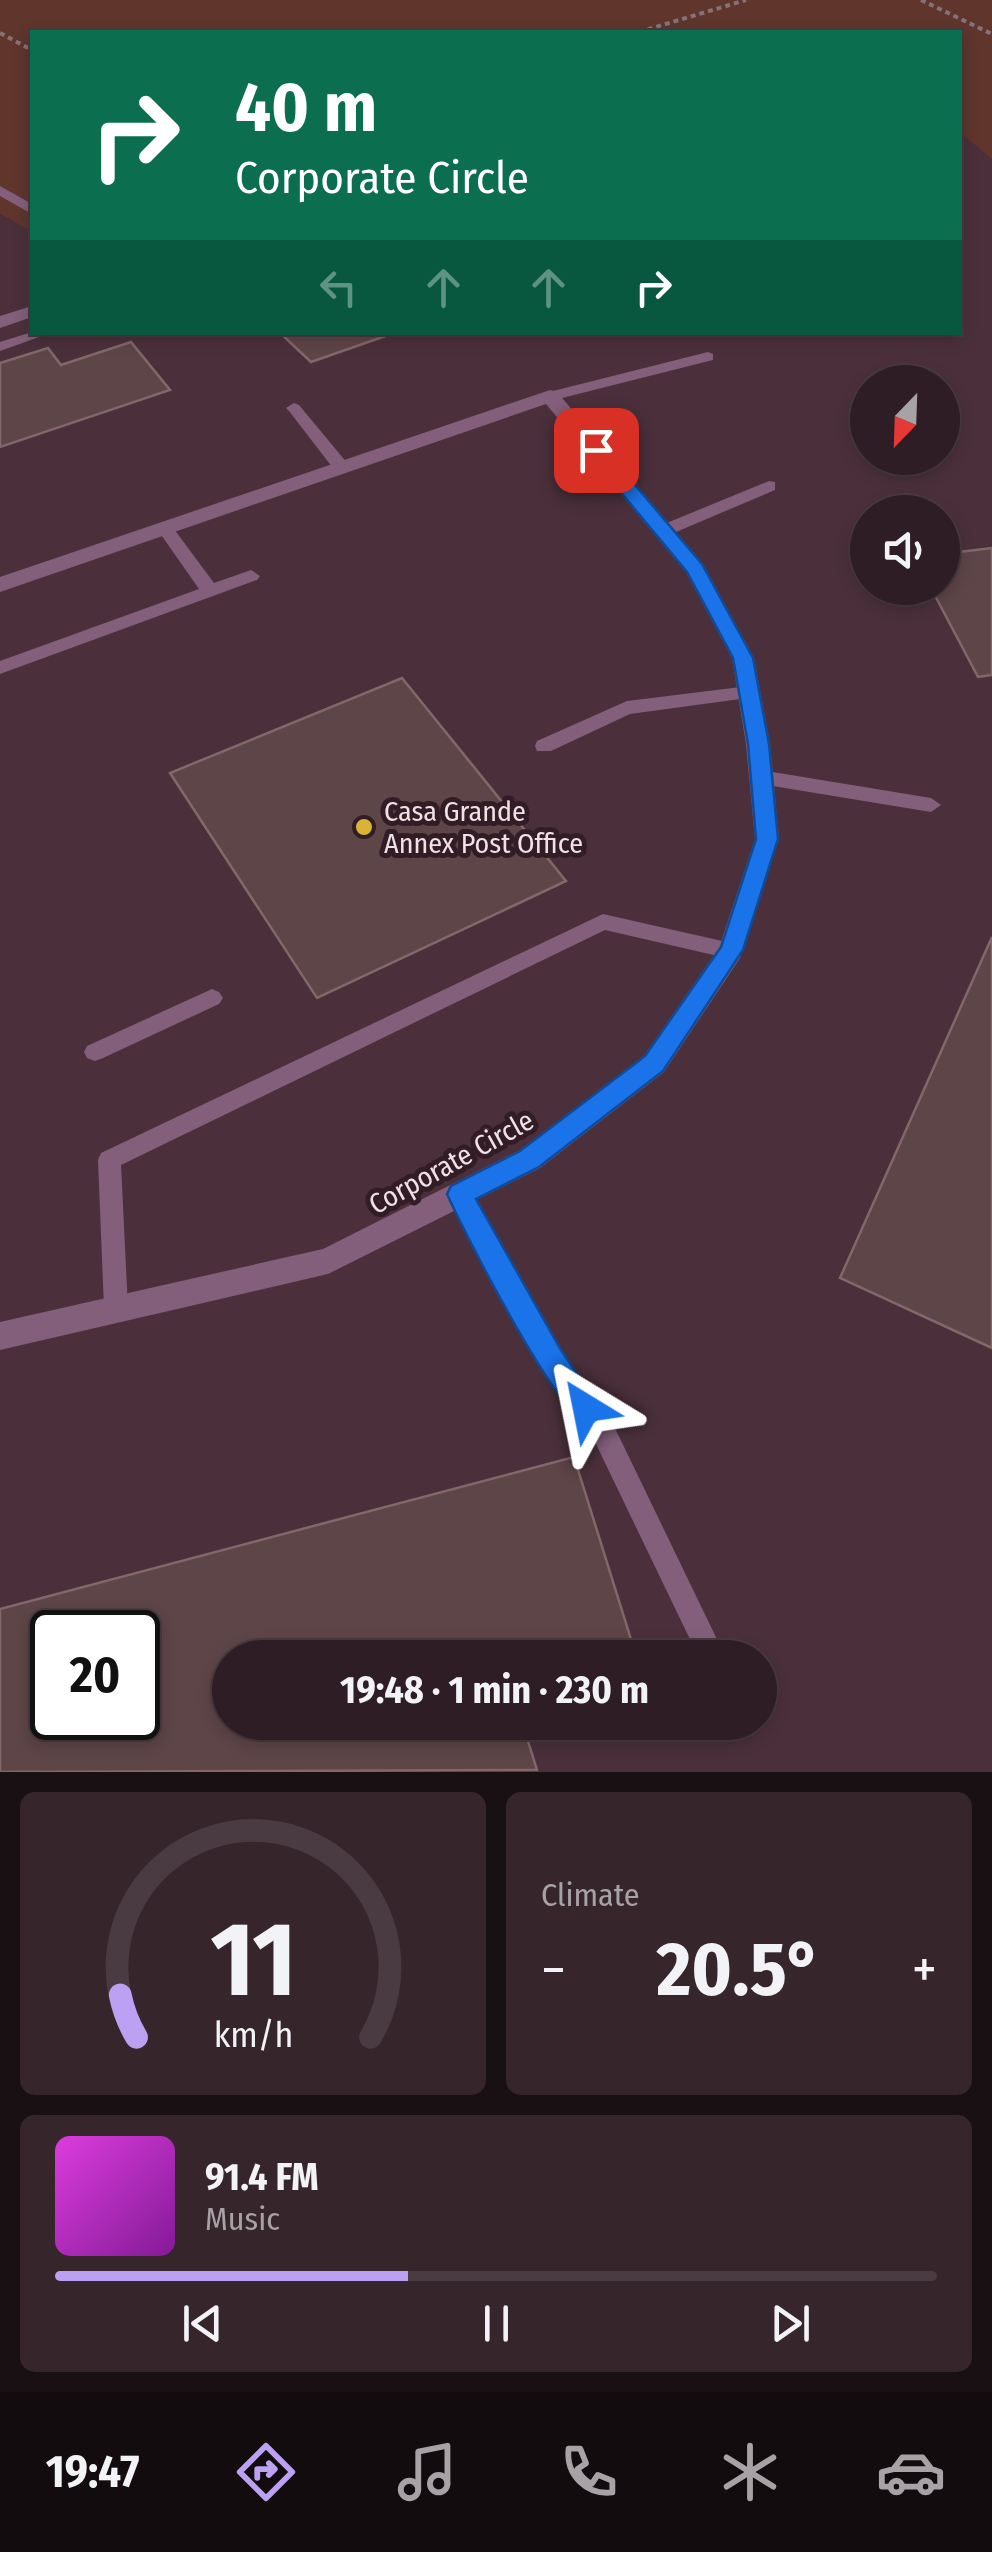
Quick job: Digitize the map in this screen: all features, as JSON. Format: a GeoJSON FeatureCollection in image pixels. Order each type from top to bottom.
{"type":"FeatureCollection","features":[{"type":"Feature","properties":{"kind":"street"},"geometry":{"type":"LineString","coordinates":[[0,322],[30,313]]}},
{"type":"Feature","properties":{"kind":"street"},"geometry":{"type":"LineString","coordinates":[[0,585],[550,396]]}},
{"type":"Feature","properties":{"kind":"street","name":"Corporate Circle"},"geometry":{"type":"LineString","coordinates":[[0,1336],[328,1261],[530,1159],[654,1064],[731,950],[767,839],[743,658],[695,569],[550,396]]}},
{"type":"Feature","properties":{"kind":"lane"},"geometry":{"type":"LineString","coordinates":[[0,190],[30,209]]}},
{"type":"Feature","properties":{"kind":"lane"},"geometry":{"type":"LineString","coordinates":[[0,347],[37,335]]}},
{"type":"Feature","properties":{"kind":"lane"},"geometry":{"type":"LineString","coordinates":[[550,396],[708,357]]}},
{"type":"Feature","properties":{"kind":"lane"},"geometry":{"type":"LineString","coordinates":[[294,408],[342,468]]}},
{"type":"Feature","properties":{"kind":"lane"},"geometry":{"type":"LineString","coordinates":[[663,531],[770,486]]}},
{"type":"Feature","properties":{"kind":"lane"},"geometry":{"type":"LineString","coordinates":[[165,528],[212,592]]}},
{"type":"Feature","properties":{"kind":"lane"},"geometry":{"type":"LineString","coordinates":[[1,665],[251,576]]}},
{"type":"Feature","properties":{"kind":"lane"},"geometry":{"type":"LineString","coordinates":[[544,746],[627,708],[749,692]]}},
{"type":"Feature","properties":{"kind":"lane"},"geometry":{"type":"LineString","coordinates":[[761,777],[931,804]]}},
{"type":"Feature","properties":{"kind":"lane"},"geometry":{"type":"LineString","coordinates":[[116,1308],[109,1160],[603,922],[731,950]]}},
{"type":"Feature","properties":{"kind":"lane"},"geometry":{"type":"LineString","coordinates":[[95,1052],[212,998]]}},
{"type":"Feature","properties":{"kind":"lane"},"geometry":{"type":"LineString","coordinates":[[460,1194],[552,1360],[604,1433],[704,1640]]}},
{"type":"Feature","properties":{"kind":"path"},"geometry":{"type":"LineString","coordinates":[[646,30],[746,0]]}},
{"type":"Feature","properties":{"kind":"path"},"geometry":{"type":"LineString","coordinates":[[921,0],[954,12],[992,34]]}},
{"type":"Feature","properties":{"kind":"path"},"geometry":{"type":"LineString","coordinates":[[0,32],[30,49]]}},
{"type":"Feature","properties":{"kind":"shaded area"},"geometry":{"type":"Polygon","coordinates":[[[0,0],[992,0],[992,159],[962,135],[962,30],[30,30],[30,231],[0,214],[0,0]]]}},
{"type":"Feature","properties":{"kind":"shaded area"},"geometry":{"type":"Polygon","coordinates":[[[962,135],[992,159],[992,1772],[0,1772],[0,214],[30,231],[30,335],[962,335],[962,135]]]}},
{"type":"Feature","properties":{"kind":"building"},"geometry":{"type":"Polygon","coordinates":[[[282,335],[388,335],[311,362],[282,335]]]}},
{"type":"Feature","properties":{"kind":"building"},"geometry":{"type":"Polygon","coordinates":[[[131,342],[170,390],[0,447],[0,363],[48,348],[61,365],[131,342]]]}},
{"type":"Feature","properties":{"kind":"building"},"geometry":{"type":"Polygon","coordinates":[[[992,548],[992,675],[978,677],[940,605],[960,605],[960,552],[992,548]]]}},
{"type":"Feature","properties":{"kind":"building","name":"Casa Grande Annex Post Office"},"geometry":{"type":"Polygon","coordinates":[[[402,678],[566,881],[317,998],[170,773],[402,678]]]}},
{"type":"Feature","properties":{"kind":"building"},"geometry":{"type":"Polygon","coordinates":[[[992,937],[992,1348],[840,1278],[992,937]]]}},
{"type":"Feature","properties":{"kind":"building"},"geometry":{"type":"Polygon","coordinates":[[[574,1457],[631,1640],[212,1640],[212,1740],[528,1740],[537,1770],[0,1772],[0,1609],[574,1457]]]}},
{"type":"Feature","properties":{"kind":"place","name":"Casa Grande Annex Post Office"},"geometry":{"type":"Point","coordinates":[364,827]}},
{"type":"Feature","properties":{"kind":"route"},"geometry":{"type":"LineString","coordinates":[[586,1408],[552,1360],[460,1194],[530,1159],[654,1064],[731,950],[767,839],[758,744],[743,658],[695,569],[596,450]]}}]}
